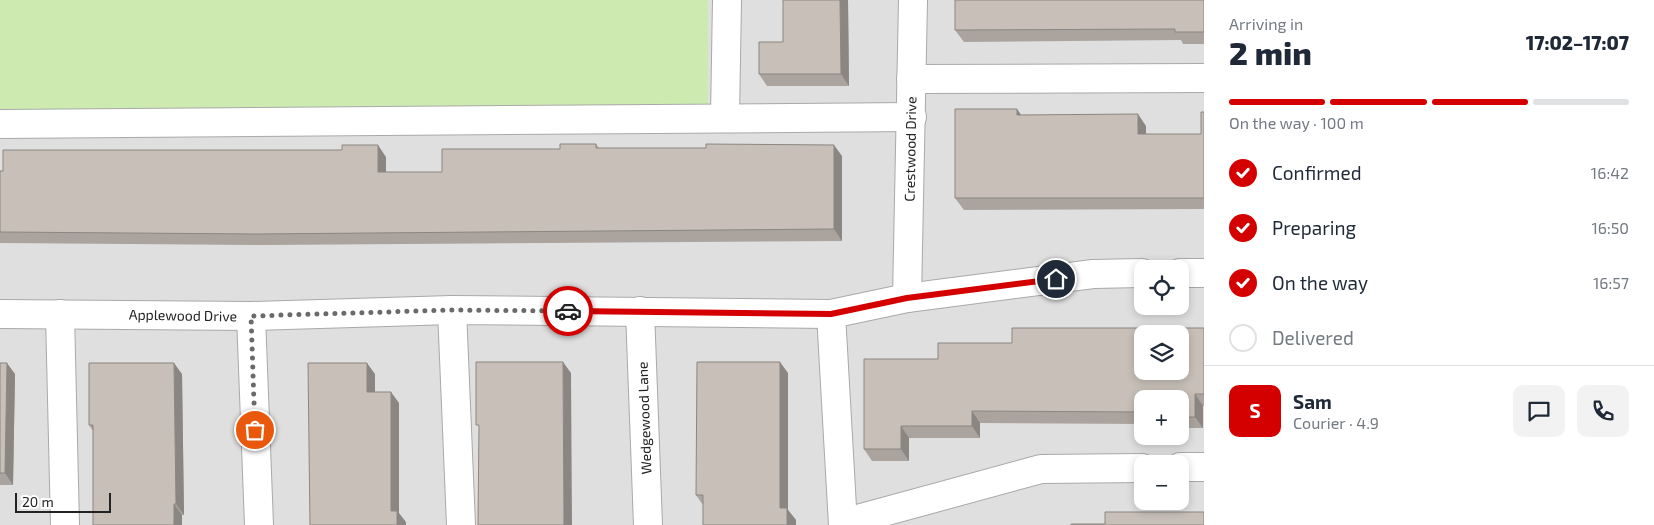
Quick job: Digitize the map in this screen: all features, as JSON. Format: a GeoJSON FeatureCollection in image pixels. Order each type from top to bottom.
{"type":"FeatureCollection","features":[{"type":"Feature","properties":{"kind":"street"},"geometry":{"type":"LineString","coordinates":[[725,117],[727,0]]}},
{"type":"Feature","properties":{"kind":"street","name":"Crestwood Drive"},"geometry":{"type":"LineString","coordinates":[[907,298],[913,0]]}},
{"type":"Feature","properties":{"kind":"street"},"geometry":{"type":"LineString","coordinates":[[911,79],[1204,78]]}},
{"type":"Feature","properties":{"kind":"street"},"geometry":{"type":"LineString","coordinates":[[0,124],[912,117]]}},
{"type":"Feature","properties":{"kind":"street","name":"Applewood Drive"},"geometry":{"type":"LineString","coordinates":[[0,314],[251,316],[452,310],[831,314],[907,298],[1093,274],[1134,273]]}},
{"type":"Feature","properties":{"kind":"street"},"geometry":{"type":"LineString","coordinates":[[1189,273],[1204,273]]}},
{"type":"Feature","properties":{"kind":"street"},"geometry":{"type":"LineString","coordinates":[[452,310],[462,525]]}},
{"type":"Feature","properties":{"kind":"street","name":"Wedgewood Lane"},"geometry":{"type":"LineString","coordinates":[[640,312],[648,525]]}},
{"type":"Feature","properties":{"kind":"street"},"geometry":{"type":"LineString","coordinates":[[60,314],[65,525]]}},
{"type":"Feature","properties":{"kind":"street"},"geometry":{"type":"LineString","coordinates":[[831,314],[843,524],[1041,469],[1134,468]]}},
{"type":"Feature","properties":{"kind":"street"},"geometry":{"type":"LineString","coordinates":[[251,316],[259,525]]}},
{"type":"Feature","properties":{"kind":"street"},"geometry":{"type":"LineString","coordinates":[[1189,467],[1204,467]]}},
{"type":"Feature","properties":{"kind":"shaded area"},"geometry":{"type":"Polygon","coordinates":[[[708,0],[1204,0],[1204,525],[0,525],[0,113],[707,105],[708,0]]]}},
{"type":"Feature","properties":{"kind":"green space"},"geometry":{"type":"Polygon","coordinates":[[[0,0],[708,0],[708,105],[0,113],[0,0]]]}},
{"type":"Feature","properties":{"kind":"building"},"geometry":{"type":"Polygon","coordinates":[[[783,0],[840,0],[841,74],[759,74],[759,42],[783,42],[783,0]]]}},
{"type":"Feature","properties":{"kind":"building"},"geometry":{"type":"Polygon","coordinates":[[[955,0],[1204,0],[1204,32],[1175,32],[1175,29],[955,30],[955,0]]]}},
{"type":"Feature","properties":{"kind":"building"},"geometry":{"type":"Polygon","coordinates":[[[955,109],[1017,109],[1017,115],[1138,114],[1138,134],[1201,134],[1201,112],[1204,112],[1204,198],[955,198],[955,109]]]}},
{"type":"Feature","properties":{"kind":"building"},"geometry":{"type":"Polygon","coordinates":[[[560,144],[596,144],[596,148],[706,148],[706,144],[834,145],[834,229],[256,234],[0,232],[0,171],[3,171],[3,150],[342,150],[342,145],[378,145],[378,172],[442,172],[442,149],[560,149],[560,144]]]}},
{"type":"Feature","properties":{"kind":"building"},"geometry":{"type":"Polygon","coordinates":[[[1012,328],[1134,328],[1134,380],[1189,380],[1189,328],[1204,328],[1204,394],[1195,394],[1195,417],[1189,417],[1189,390],[1134,390],[1134,412],[972,411],[972,426],[901,426],[901,449],[864,449],[864,359],[938,359],[938,343],[1012,343],[1012,328]]]}},
{"type":"Feature","properties":{"kind":"building"},"geometry":{"type":"Polygon","coordinates":[[[476,362],[563,362],[564,525],[478,525],[479,425],[476,425],[476,362]]]}},
{"type":"Feature","properties":{"kind":"building"},"geometry":{"type":"Polygon","coordinates":[[[697,362],[780,362],[780,508],[787,508],[787,525],[703,525],[703,495],[696,495],[697,362]]]}},
{"type":"Feature","properties":{"kind":"building"},"geometry":{"type":"Polygon","coordinates":[[[0,363],[7,363],[5,473],[0,473],[0,363]]]}},
{"type":"Feature","properties":{"kind":"building"},"geometry":{"type":"Polygon","coordinates":[[[89,363],[174,363],[176,504],[174,504],[174,525],[93,525],[93,425],[89,425],[89,363]]]}},
{"type":"Feature","properties":{"kind":"building"},"geometry":{"type":"Polygon","coordinates":[[[308,363],[367,363],[367,392],[391,392],[391,511],[397,511],[397,525],[310,525],[308,363]]]}},
{"type":"Feature","properties":{"kind":"building"},"geometry":{"type":"Polygon","coordinates":[[[1105,512],[1204,512],[1204,525],[1071,525],[1105,524],[1105,512]]]}},
{"type":"Feature","properties":{"kind":"way so far"},"geometry":{"type":"LineString","coordinates":[[255,430],[251,316],[452,310],[568,311]]}},
{"type":"Feature","properties":{"kind":"route"},"geometry":{"type":"LineString","coordinates":[[568,311],[831,314],[907,298],[1056,279]]}}]}
